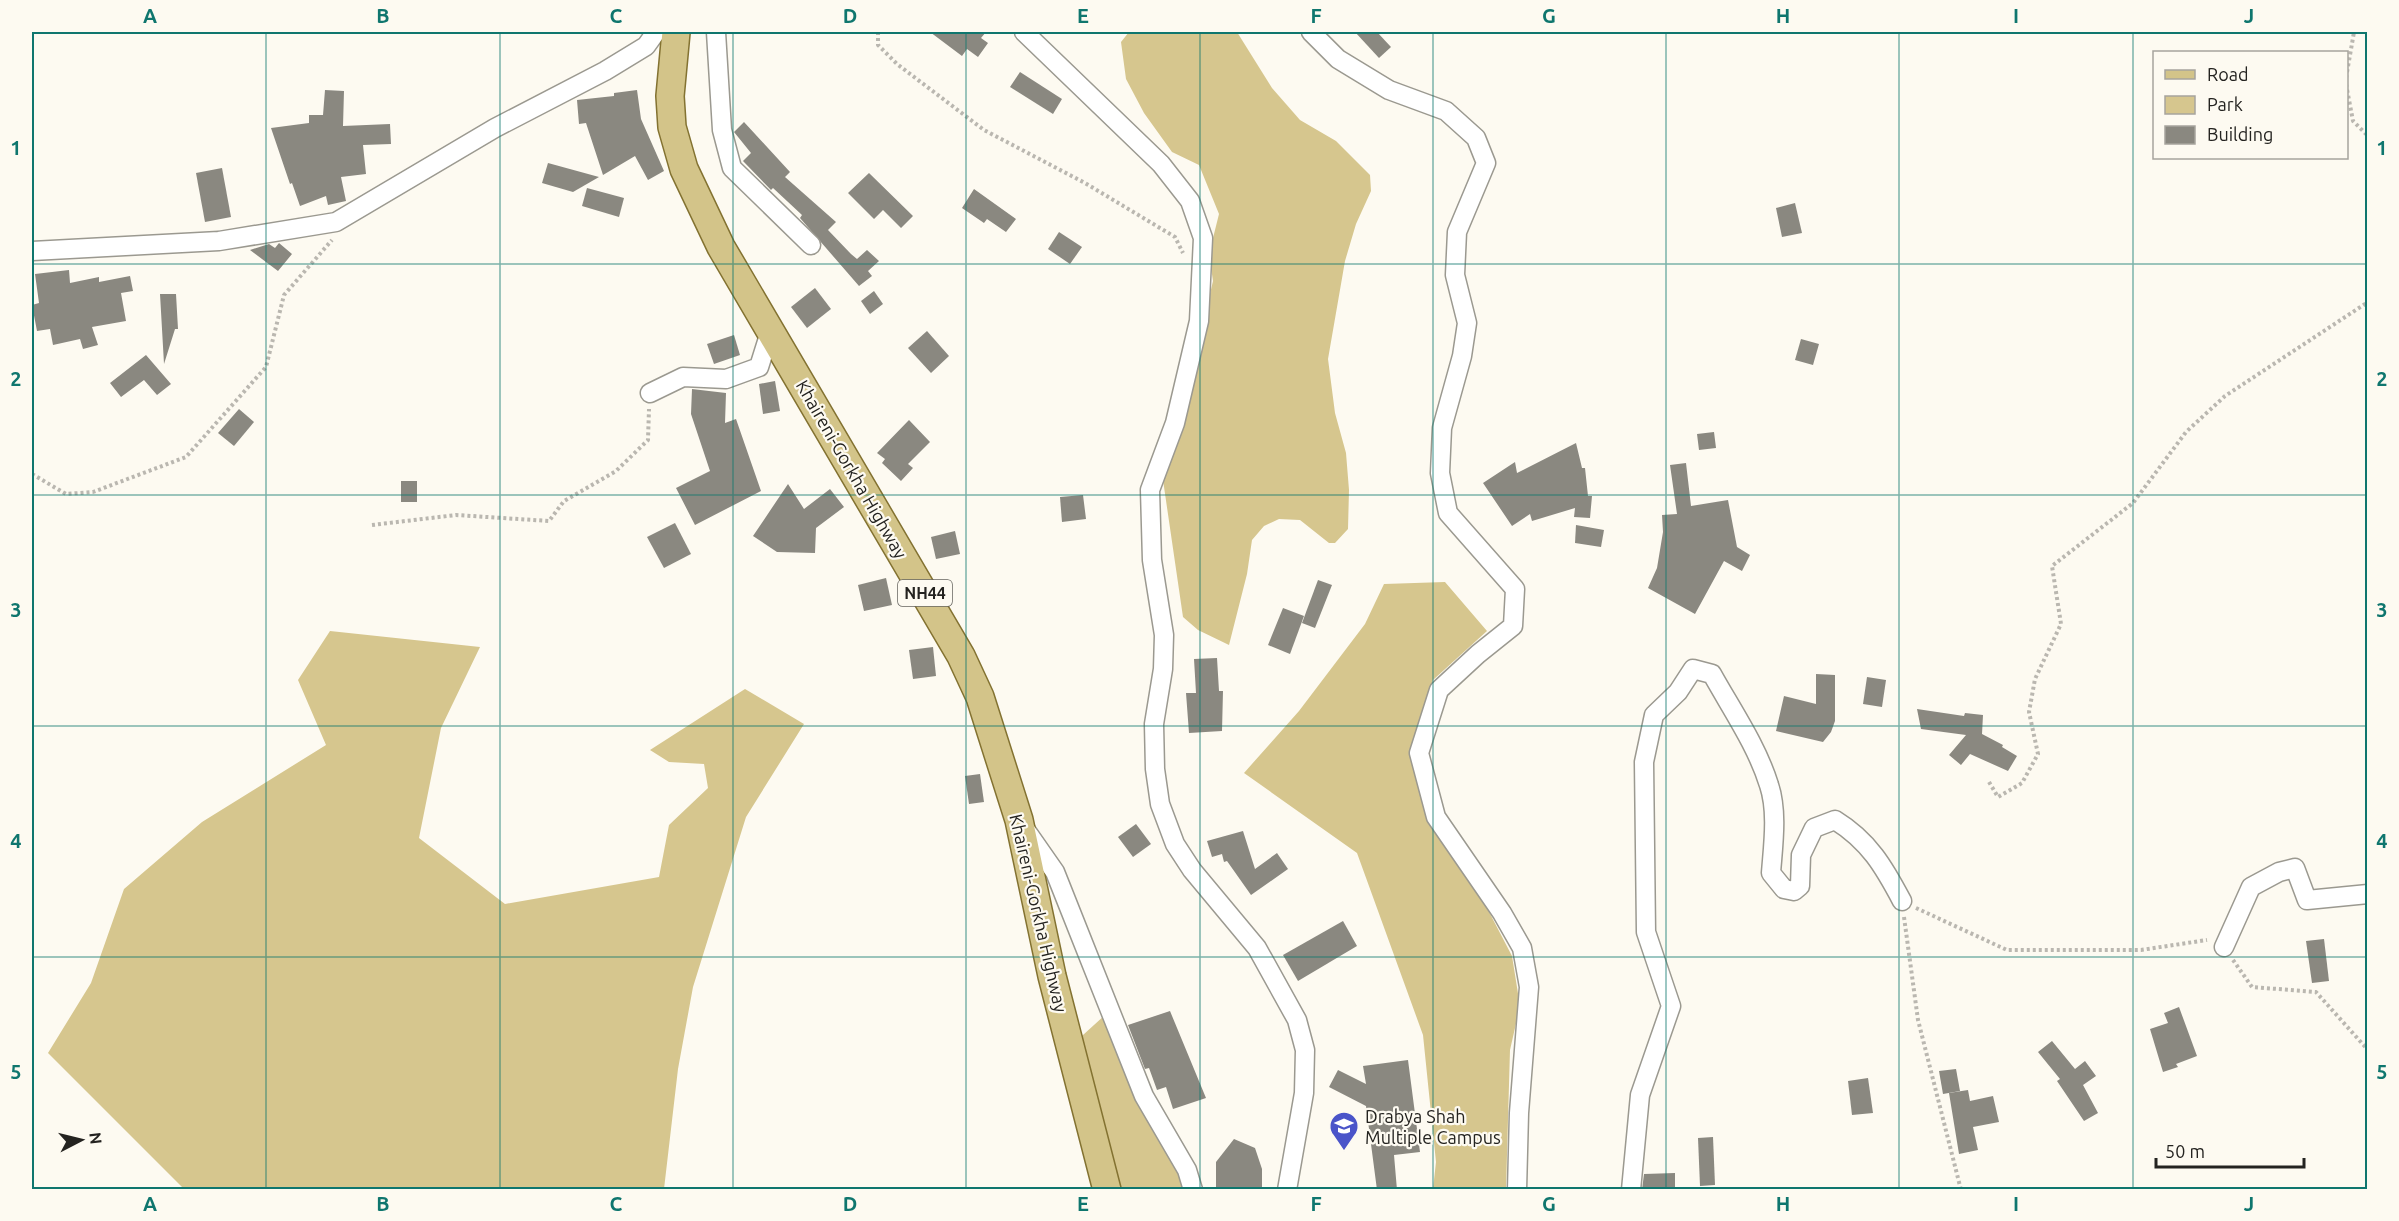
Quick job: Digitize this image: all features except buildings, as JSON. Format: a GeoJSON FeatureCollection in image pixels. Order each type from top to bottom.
{"type":"FeatureCollection","features":[{"type":"Feature","properties":{"kind":"main road","name":"Khaireni-Gorkha Highway"},"geometry":{"type":"LineString","coordinates":[[676,32],[670,96],[672,127],[684,169],[721,247],[961,656],[980,697],[1019,820],[1052,976],[1085,1096],[1107,1190]]}},
{"type":"Feature","properties":{"kind":"street"},"geometry":{"type":"LineString","coordinates":[[32,251],[219,241],[336,222],[495,128],[605,71],[646,46],[656,32]]}},
{"type":"Feature","properties":{"kind":"street"},"geometry":{"type":"LineString","coordinates":[[716,32],[722,130],[732,168],[811,245]]}},
{"type":"Feature","properties":{"kind":"street"},"geometry":{"type":"LineString","coordinates":[[1024,32],[1161,164],[1190,201],[1203,238],[1199,321],[1175,423],[1150,490],[1152,560],[1164,635],[1163,669],[1154,724],[1155,769],[1160,804],[1175,844],[1192,870],[1257,948],[1297,1020],[1305,1050],[1304,1093],[1287,1190]]}},
{"type":"Feature","properties":{"kind":"street"},"geometry":{"type":"LineString","coordinates":[[1311,32],[1338,59],[1389,90],[1446,111],[1476,138],[1486,163],[1457,232],[1455,275],[1467,323],[1462,356],[1442,428],[1440,473],[1448,513],[1515,589],[1513,626],[1439,690],[1419,753],[1436,817],[1502,913],[1522,948],[1529,987],[1519,1113],[1517,1190]]}},
{"type":"Feature","properties":{"kind":"street"},"geometry":{"type":"LineString","coordinates":[[650,393],[683,378],[726,379],[759,367],[770,332]]}},
{"type":"Feature","properties":{"kind":"street"},"geometry":{"type":"LineString","coordinates":[[1630,1190],[1640,1095],[1671,1006],[1646,932],[1644,762],[1654,715],[1678,692],[1693,669],[1712,674],[1755,750],[1770,787],[1774,834],[1771,873],[1784,889],[1794,891],[1800,886],[1801,855],[1814,828],[1835,820],[1856,833],[1868,847],[1902,901]]}},
{"type":"Feature","properties":{"kind":"street"},"geometry":{"type":"LineString","coordinates":[[1019,820],[1055,872],[1144,1096],[1186,1170],[1193,1190]]}},
{"type":"Feature","properties":{"kind":"street"},"geometry":{"type":"LineString","coordinates":[[2224,947],[2251,887],[2279,872],[2295,868],[2307,900],[2367,894]]}},
{"type":"Feature","properties":{"kind":"path"},"geometry":{"type":"LineString","coordinates":[[878,32],[878,45],[897,64],[984,130],[1085,183],[1175,237],[1185,258]]}},
{"type":"Feature","properties":{"kind":"path"},"geometry":{"type":"LineString","coordinates":[[2348,66],[2354,32]]}},
{"type":"Feature","properties":{"kind":"path"},"geometry":{"type":"LineString","coordinates":[[2348,95],[2353,121],[2367,136]]}},
{"type":"Feature","properties":{"kind":"path"},"geometry":{"type":"LineString","coordinates":[[32,474],[66,494],[93,492],[186,458],[266,367],[284,295],[330,244],[336,222]]}},
{"type":"Feature","properties":{"kind":"path"},"geometry":{"type":"LineString","coordinates":[[1989,782],[1998,797],[2022,783],[2038,754],[2029,712],[2035,679],[2061,624],[2052,566],[2133,503],[2186,432],[2225,396],[2367,302]]}},
{"type":"Feature","properties":{"kind":"path"},"geometry":{"type":"LineString","coordinates":[[372,525],[456,515],[549,520],[564,501],[616,471],[648,440],[650,393]]}},
{"type":"Feature","properties":{"kind":"path"},"geometry":{"type":"LineString","coordinates":[[1902,901],[2007,950],[2141,950],[2211,940],[2224,947],[2252,987],[2316,992],[2367,1050]]}},
{"type":"Feature","properties":{"kind":"path"},"geometry":{"type":"LineString","coordinates":[[1902,901],[1918,1020],[1961,1190]]}},
{"type":"Feature","properties":{"kind":"green space"},"geometry":{"type":"Polygon","coordinates":[[[1129,32],[1237,32],[1272,88],[1300,120],[1336,141],[1370,175],[1371,191],[1356,224],[1345,261],[1328,359],[1335,413],[1346,453],[1349,490],[1348,529],[1335,543],[1329,543],[1300,520],[1279,519],[1264,526],[1252,540],[1247,574],[1229,645],[1198,630],[1183,617],[1163,480],[1179,425],[1213,281],[1209,254],[1219,214],[1199,165],[1172,152],[1144,113],[1126,79],[1121,42],[1129,32]]]}},
{"type":"Feature","properties":{"kind":"green space"},"geometry":{"type":"Polygon","coordinates":[[[1445,582],[1487,631],[1433,680],[1417,732],[1425,789],[1512,956],[1520,1006],[1510,1050],[1506,1189],[1433,1189],[1436,1162],[1423,1035],[1357,853],[1244,773],[1299,711],[1365,624],[1384,584],[1445,582]]]}},
{"type":"Feature","properties":{"kind":"green space"},"geometry":{"type":"Polygon","coordinates":[[[330,631],[480,647],[441,728],[419,838],[505,904],[659,877],[669,825],[708,788],[704,764],[669,762],[650,750],[745,689],[804,724],[746,817],[693,987],[678,1069],[664,1189],[184,1189],[48,1053],[91,983],[124,889],[202,822],[326,745],[298,680],[330,631]]]}},
{"type":"Feature","properties":{"kind":"green space"},"geometry":{"type":"Polygon","coordinates":[[[1105,1015],[1138,1105],[1180,1172],[1185,1189],[1118,1189],[1072,1045],[1105,1015]]]}},
{"type":"Feature","properties":{"kind":"place","name":"Drabya Shah Multiple Campus"},"geometry":{"type":"Point","coordinates":[1344,1152]}}]}
